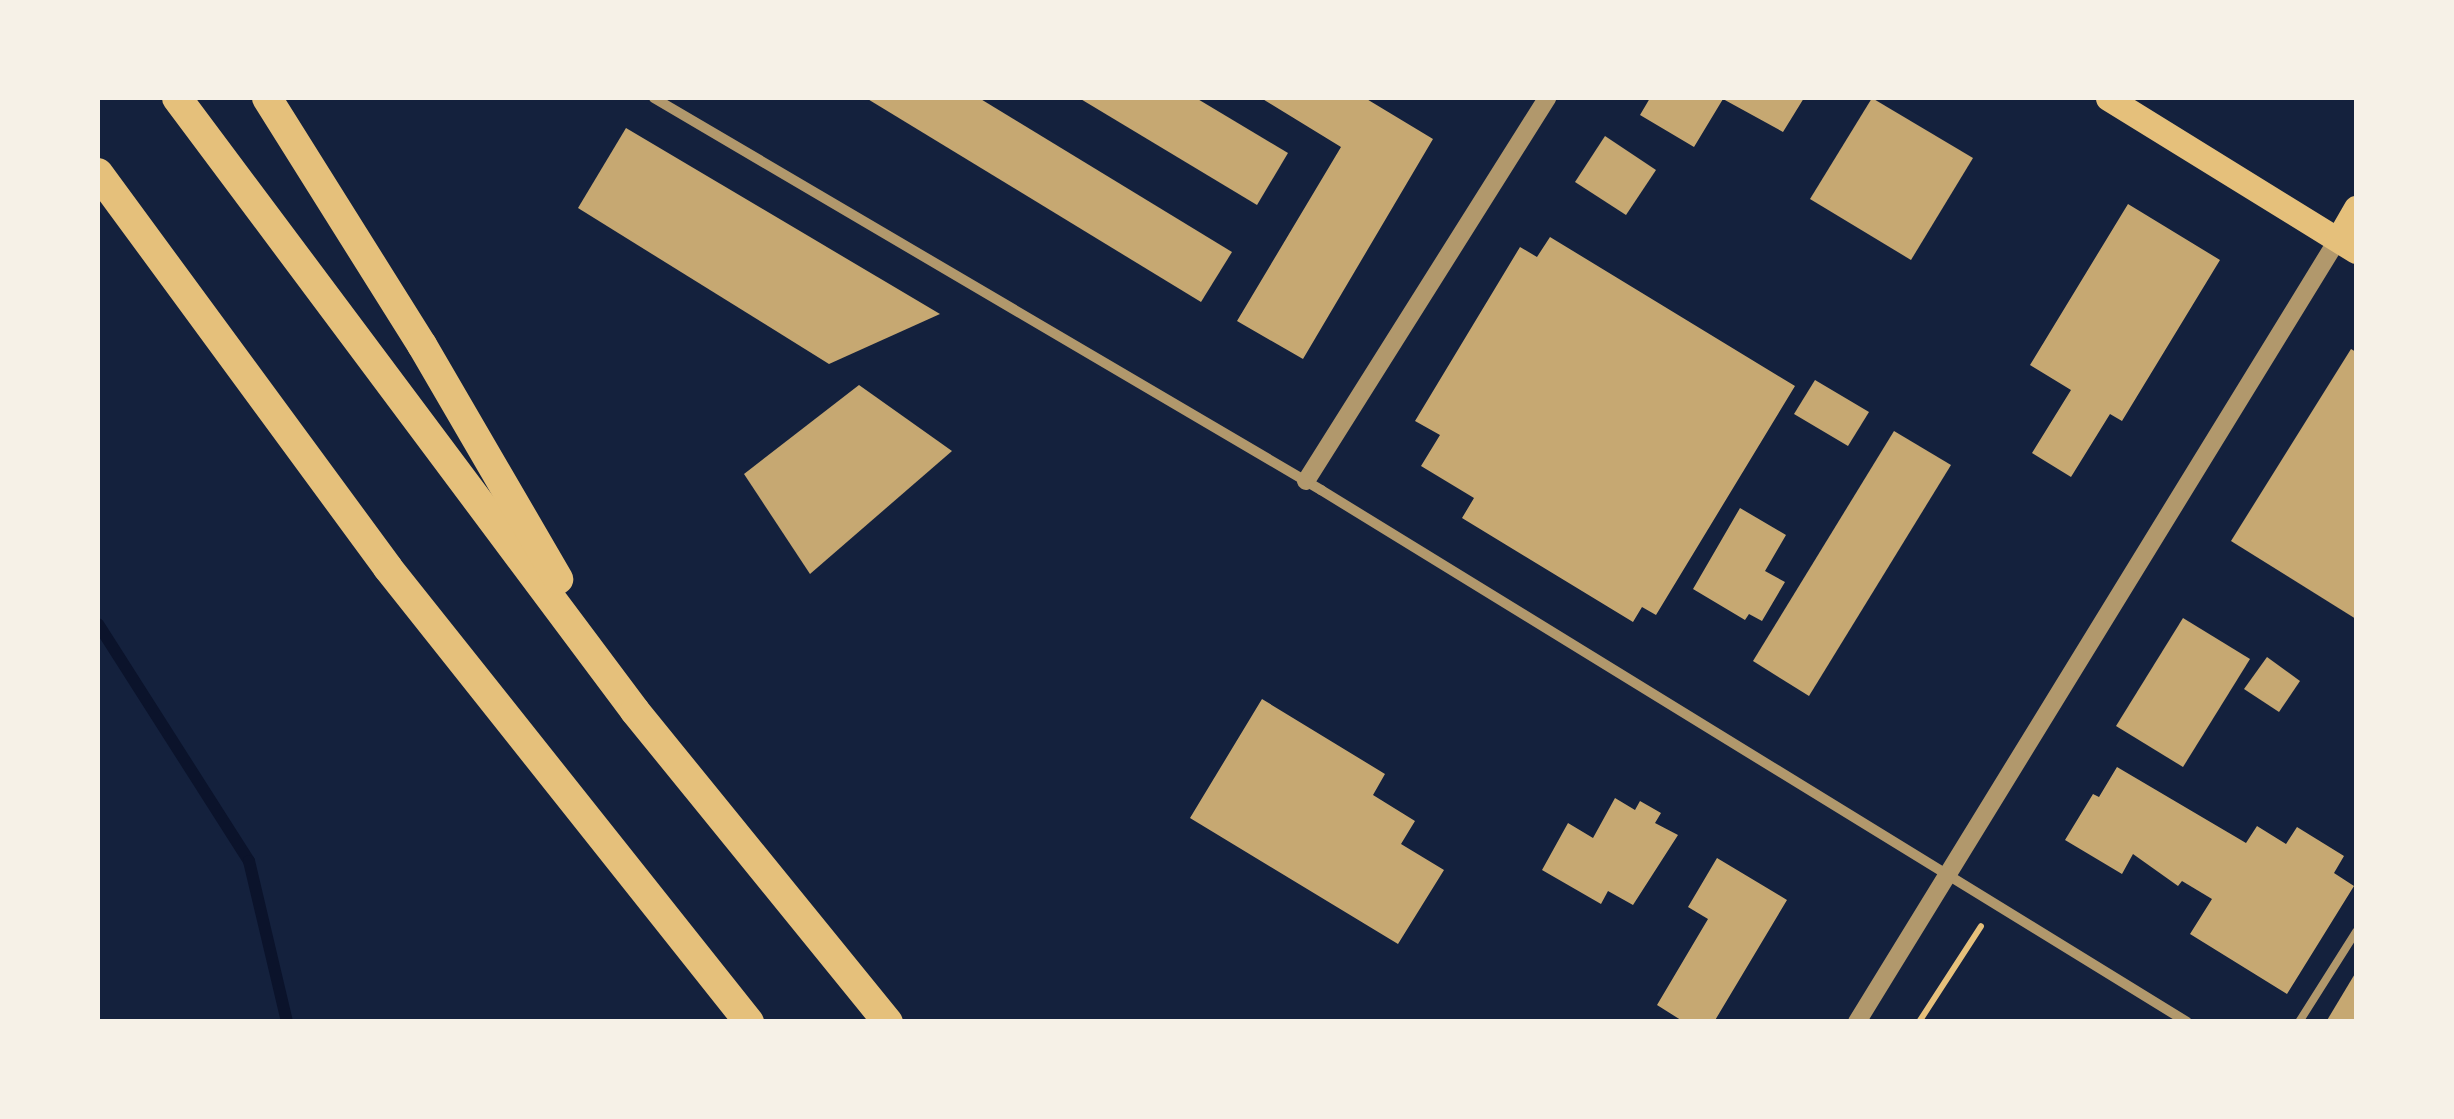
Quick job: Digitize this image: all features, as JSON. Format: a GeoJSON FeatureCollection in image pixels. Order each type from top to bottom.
{"type":"FeatureCollection","features":[{"type":"Feature","properties":{"kind":"highway"},"geometry":{"type":"LineString","coordinates":[[177,98],[634,711],[888,1022]]}},
{"type":"Feature","properties":{"kind":"highway"},"geometry":{"type":"LineString","coordinates":[[267,98],[422,345],[634,711]]}},
{"type":"Feature","properties":{"kind":"highway"},"geometry":{"type":"LineString","coordinates":[[98,174],[400,583],[749,1022]]}},
{"type":"Feature","properties":{"kind":"highway"},"geometry":{"type":"LineString","coordinates":[[98,210],[279,419]]}},
{"type":"Feature","properties":{"kind":"main road"},"geometry":{"type":"LineString","coordinates":[[2108,98],[2347,245],[2356,208]]}},
{"type":"Feature","properties":{"kind":"street"},"geometry":{"type":"LineString","coordinates":[[654,98],[1306,481],[2186,1022]]}},
{"type":"Feature","properties":{"kind":"street"},"geometry":{"type":"LineString","coordinates":[[1306,481],[1547,98]]}},
{"type":"Feature","properties":{"kind":"street"},"geometry":{"type":"LineString","coordinates":[[1858,1022],[1947,874],[2347,245]]}},
{"type":"Feature","properties":{"kind":"lane"},"geometry":{"type":"LineString","coordinates":[[2299,1022],[2356,932]]}},
{"type":"Feature","properties":{"kind":"path"},"geometry":{"type":"LineString","coordinates":[[1919,1022],[1996,905]]}},
{"type":"Feature","properties":{"kind":"building"},"geometry":{"type":"Polygon","coordinates":[[[866,98],[979,98],[1232,252],[1201,302],[866,98]]]}},
{"type":"Feature","properties":{"kind":"building"},"geometry":{"type":"Polygon","coordinates":[[[1079,98],[1196,98],[1288,153],[1257,205],[1079,98]]]}},
{"type":"Feature","properties":{"kind":"building"},"geometry":{"type":"Polygon","coordinates":[[[1261,98],[1365,98],[1433,139],[1303,359],[1237,321],[1341,147],[1261,98]]]}},
{"type":"Feature","properties":{"kind":"building"},"geometry":{"type":"Polygon","coordinates":[[[1650,98],[1804,98],[1783,132],[1723,99],[1694,147],[1640,115],[1650,98]]]}},
{"type":"Feature","properties":{"kind":"building"},"geometry":{"type":"Polygon","coordinates":[[[1872,98],[1973,158],[1911,260],[1810,199],[1872,98]]]}},
{"type":"Feature","properties":{"kind":"building"},"geometry":{"type":"Polygon","coordinates":[[[626,128],[940,314],[829,364],[578,208],[626,128]]]}},
{"type":"Feature","properties":{"kind":"building"},"geometry":{"type":"Polygon","coordinates":[[[1605,136],[1656,170],[1626,215],[1575,182],[1605,136]]]}},
{"type":"Feature","properties":{"kind":"building"},"geometry":{"type":"Polygon","coordinates":[[[2128,204],[2220,260],[2122,421],[2110,414],[2071,477],[2032,453],[2071,390],[2030,365],[2128,204]]]}},
{"type":"Feature","properties":{"kind":"building"},"geometry":{"type":"Polygon","coordinates":[[[1550,237],[1795,386],[1656,615],[1642,607],[1633,622],[1462,518],[1474,498],[1421,466],[1440,435],[1415,421],[1520,247],[1537,257],[1550,237]]]}},
{"type":"Feature","properties":{"kind":"building"},"geometry":{"type":"Polygon","coordinates":[[[2351,349],[2356,352],[2356,619],[2231,541],[2351,349]]]}},
{"type":"Feature","properties":{"kind":"building"},"geometry":{"type":"Polygon","coordinates":[[[1815,380],[1869,412],[1848,446],[1794,414],[1815,380]]]}},
{"type":"Feature","properties":{"kind":"building"},"geometry":{"type":"Polygon","coordinates":[[[859,385],[952,451],[810,574],[744,474],[859,385]]]}},
{"type":"Feature","properties":{"kind":"building"},"geometry":{"type":"Polygon","coordinates":[[[1894,431],[1951,465],[1809,696],[1753,661],[1894,431]]]}},
{"type":"Feature","properties":{"kind":"building"},"geometry":{"type":"Polygon","coordinates":[[[1740,508],[1786,535],[1765,571],[1785,582],[1762,621],[1749,614],[1745,620],[1693,589],[1740,508]]]}},
{"type":"Feature","properties":{"kind":"building"},"geometry":{"type":"Polygon","coordinates":[[[2183,618],[2250,659],[2183,767],[2116,726],[2183,618]]]}},
{"type":"Feature","properties":{"kind":"building"},"geometry":{"type":"Polygon","coordinates":[[[2267,657],[2300,681],[2279,712],[2244,689],[2267,657]]]}},
{"type":"Feature","properties":{"kind":"building"},"geometry":{"type":"Polygon","coordinates":[[[1262,699],[1385,774],[1373,795],[1415,821],[1401,844],[1444,870],[1398,944],[1190,818],[1262,699]]]}},
{"type":"Feature","properties":{"kind":"building"},"geometry":{"type":"Polygon","coordinates":[[[2117,767],[2246,843],[2257,826],[2286,844],[2297,827],[2344,856],[2334,873],[2354,886],[2287,994],[2190,934],[2212,899],[2182,881],[2178,886],[2133,854],[2122,874],[2065,840],[2093,794],[2099,797],[2117,767]]]}},
{"type":"Feature","properties":{"kind":"building"},"geometry":{"type":"Polygon","coordinates":[[[1615,798],[1635,810],[1640,801],[1661,813],[1655,823],[1678,835],[1633,905],[1608,891],[1601,904],[1542,870],[1568,823],[1593,838],[1615,798]]]}},
{"type":"Feature","properties":{"kind":"building"},"geometry":{"type":"Polygon","coordinates":[[[1717,858],[1787,900],[1714,1022],[1684,1022],[1657,1005],[1708,919],[1688,907],[1717,858]]]}},
{"type":"Feature","properties":{"kind":"building"},"geometry":{"type":"Polygon","coordinates":[[[2356,972],[2356,1022],[2326,1022],[2356,972]]]}},
{"type":"Feature","properties":{"kind":"waterway"},"geometry":{"type":"LineString","coordinates":[[98,624],[249,861],[287,1022]]}}]}
